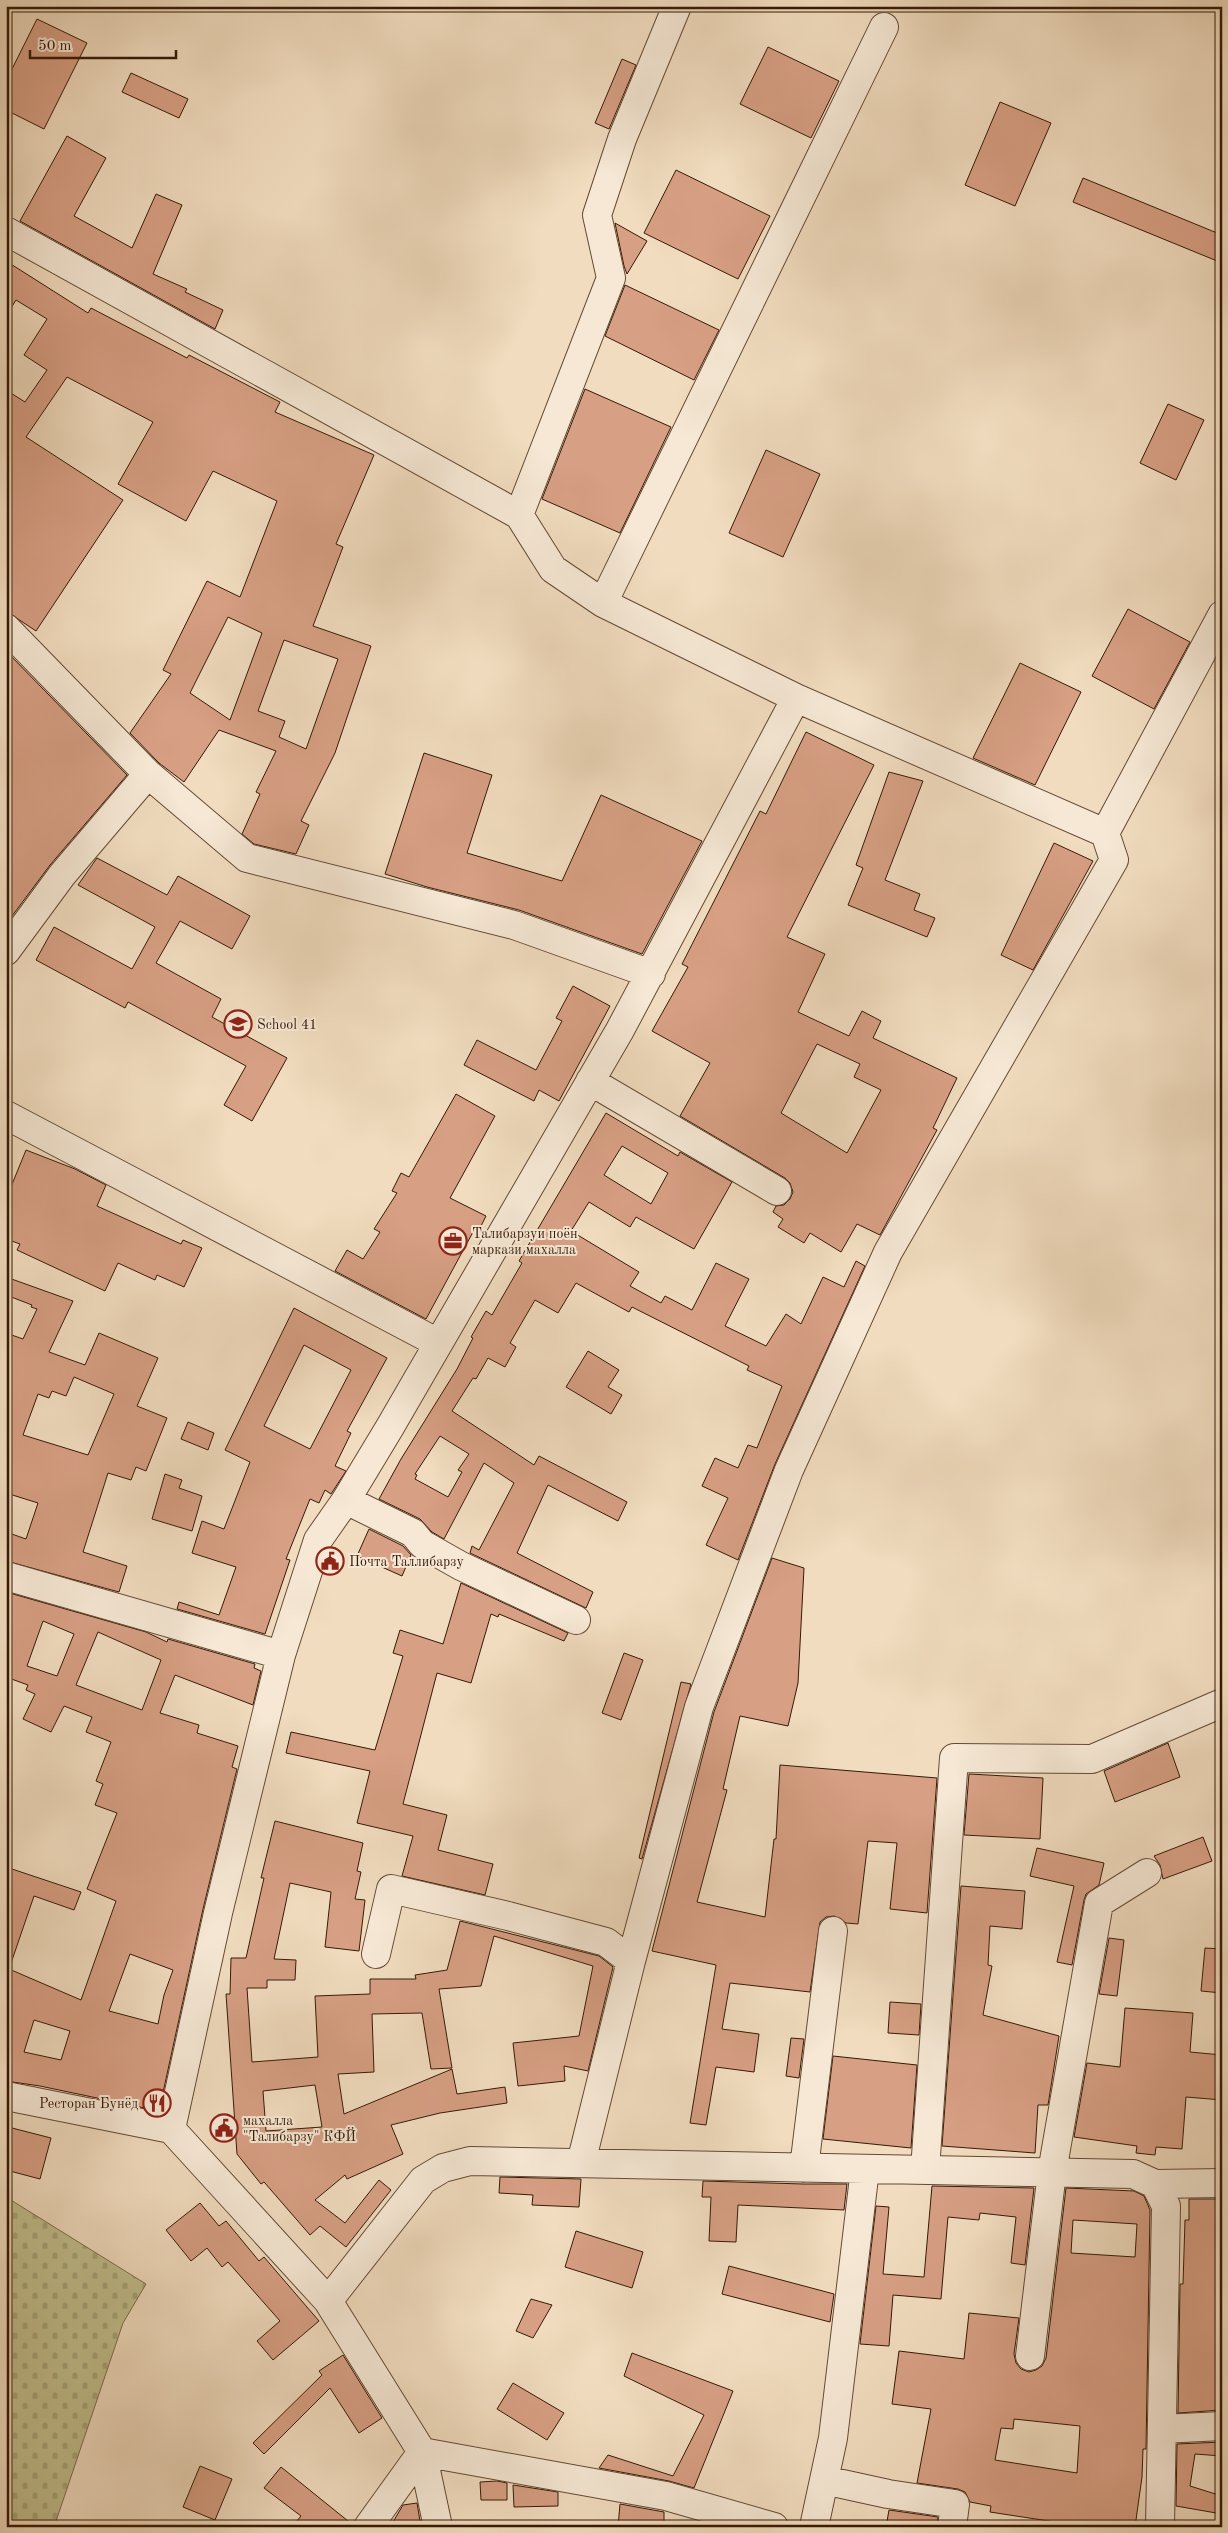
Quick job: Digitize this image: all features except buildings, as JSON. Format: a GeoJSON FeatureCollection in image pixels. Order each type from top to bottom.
{"type":"FeatureCollection","features":[{"type":"Feature","properties":{"kind":"street"},"geometry":{"type":"LineString","coordinates":[[520,515],[611,278],[597,215],[622,139],[677,6]]}},
{"type":"Feature","properties":{"kind":"street"},"geometry":{"type":"LineString","coordinates":[[603,603],[884,27]]}},
{"type":"Feature","properties":{"kind":"street"},"geometry":{"type":"LineString","coordinates":[[6,231],[520,515],[553,569],[603,603],[796,698],[1105,833]]}},
{"type":"Feature","properties":{"kind":"street"},"geometry":{"type":"LineString","coordinates":[[581,2163],[631,1961],[699,1707],[789,1470],[888,1252],[1114,860],[1105,833],[1222,615]]}},
{"type":"Feature","properties":{"kind":"street"},"geometry":{"type":"LineString","coordinates":[[6,628],[148,774],[247,858],[514,925],[651,974]]}},
{"type":"Feature","properties":{"kind":"street"},"geometry":{"type":"LineString","coordinates":[[171,2129],[218,1913],[282,1655],[318,1540],[346,1500],[651,974],[796,698]]}},
{"type":"Feature","properties":{"kind":"street"},"geometry":{"type":"LineString","coordinates":[[6,951],[62,876],[148,774]]}},
{"type":"Feature","properties":{"kind":"street"},"geometry":{"type":"LineString","coordinates":[[590,1081],[777,1191]]}},
{"type":"Feature","properties":{"kind":"street"},"geometry":{"type":"LineString","coordinates":[[6,1115],[438,1343]]}},
{"type":"Feature","properties":{"kind":"street"},"geometry":{"type":"LineString","coordinates":[[346,1500],[413,1533],[422,1544],[462,1566],[576,1620]]}},
{"type":"Feature","properties":{"kind":"street"},"geometry":{"type":"LineString","coordinates":[[6,1576],[282,1655]]}},
{"type":"Feature","properties":{"kind":"street"},"geometry":{"type":"LineString","coordinates":[[925,2170],[954,1758],[1092,1759],[1222,1703]]}},
{"type":"Feature","properties":{"kind":"street"},"geometry":{"type":"LineString","coordinates":[[1030,2356],[1052,2172],[1099,1903],[1146,1873]]}},
{"type":"Feature","properties":{"kind":"street"},"geometry":{"type":"LineString","coordinates":[[376,1954],[391,1889],[508,1916],[606,1942],[631,1961]]}},
{"type":"Feature","properties":{"kind":"street"},"geometry":{"type":"LineString","coordinates":[[804,2168],[833,1931]]}},
{"type":"Feature","properties":{"kind":"street"},"geometry":{"type":"LineString","coordinates":[[6,2096],[171,2129],[328,2301],[422,2452],[438,2527]]}},
{"type":"Feature","properties":{"kind":"street"},"geometry":{"type":"LineString","coordinates":[[328,2301],[423,2180],[443,2168],[470,2162],[1133,2174],[1155,2184],[1222,2183]]}},
{"type":"Feature","properties":{"kind":"street"},"geometry":{"type":"LineString","coordinates":[[814,2527],[833,2438],[865,2169]]}},
{"type":"Feature","properties":{"kind":"street"},"geometry":{"type":"LineString","coordinates":[[1155,2184],[1166,2206],[1160,2527]]}},
{"type":"Feature","properties":{"kind":"street"},"geometry":{"type":"LineString","coordinates":[[1162,2429],[1222,2426]]}},
{"type":"Feature","properties":{"kind":"street"},"geometry":{"type":"LineString","coordinates":[[368,2527],[422,2452]]}},
{"type":"Feature","properties":{"kind":"street"},"geometry":{"type":"LineString","coordinates":[[422,2452],[666,2496],[774,2527]]}},
{"type":"Feature","properties":{"kind":"street"},"geometry":{"type":"LineString","coordinates":[[824,2480],[888,2494],[955,2504],[952,2527]]}},
{"type":"Feature","properties":{"kind":"green space"},"geometry":{"type":"Polygon","coordinates":[[[6,2197],[146,2284],[123,2323],[54,2527],[6,2527],[6,2197]]]}},
{"type":"Feature","properties":{"kind":"place","name":"School 41"},"geometry":{"type":"Point","coordinates":[238,1024]}},
{"type":"Feature","properties":{"kind":"place","name":"Талибарзуи поён маркази махалла"},"geometry":{"type":"Point","coordinates":[453,1241]}},
{"type":"Feature","properties":{"kind":"place","name":"Почта Таллибарзу"},"geometry":{"type":"Point","coordinates":[330,1561]}},
{"type":"Feature","properties":{"kind":"place","name":"Ресторан Бунёд"},"geometry":{"type":"Point","coordinates":[157,2103]}},
{"type":"Feature","properties":{"kind":"place","name":"махалла \"Талибарзу\" КФЙ"},"geometry":{"type":"Point","coordinates":[224,2128]}}]}
